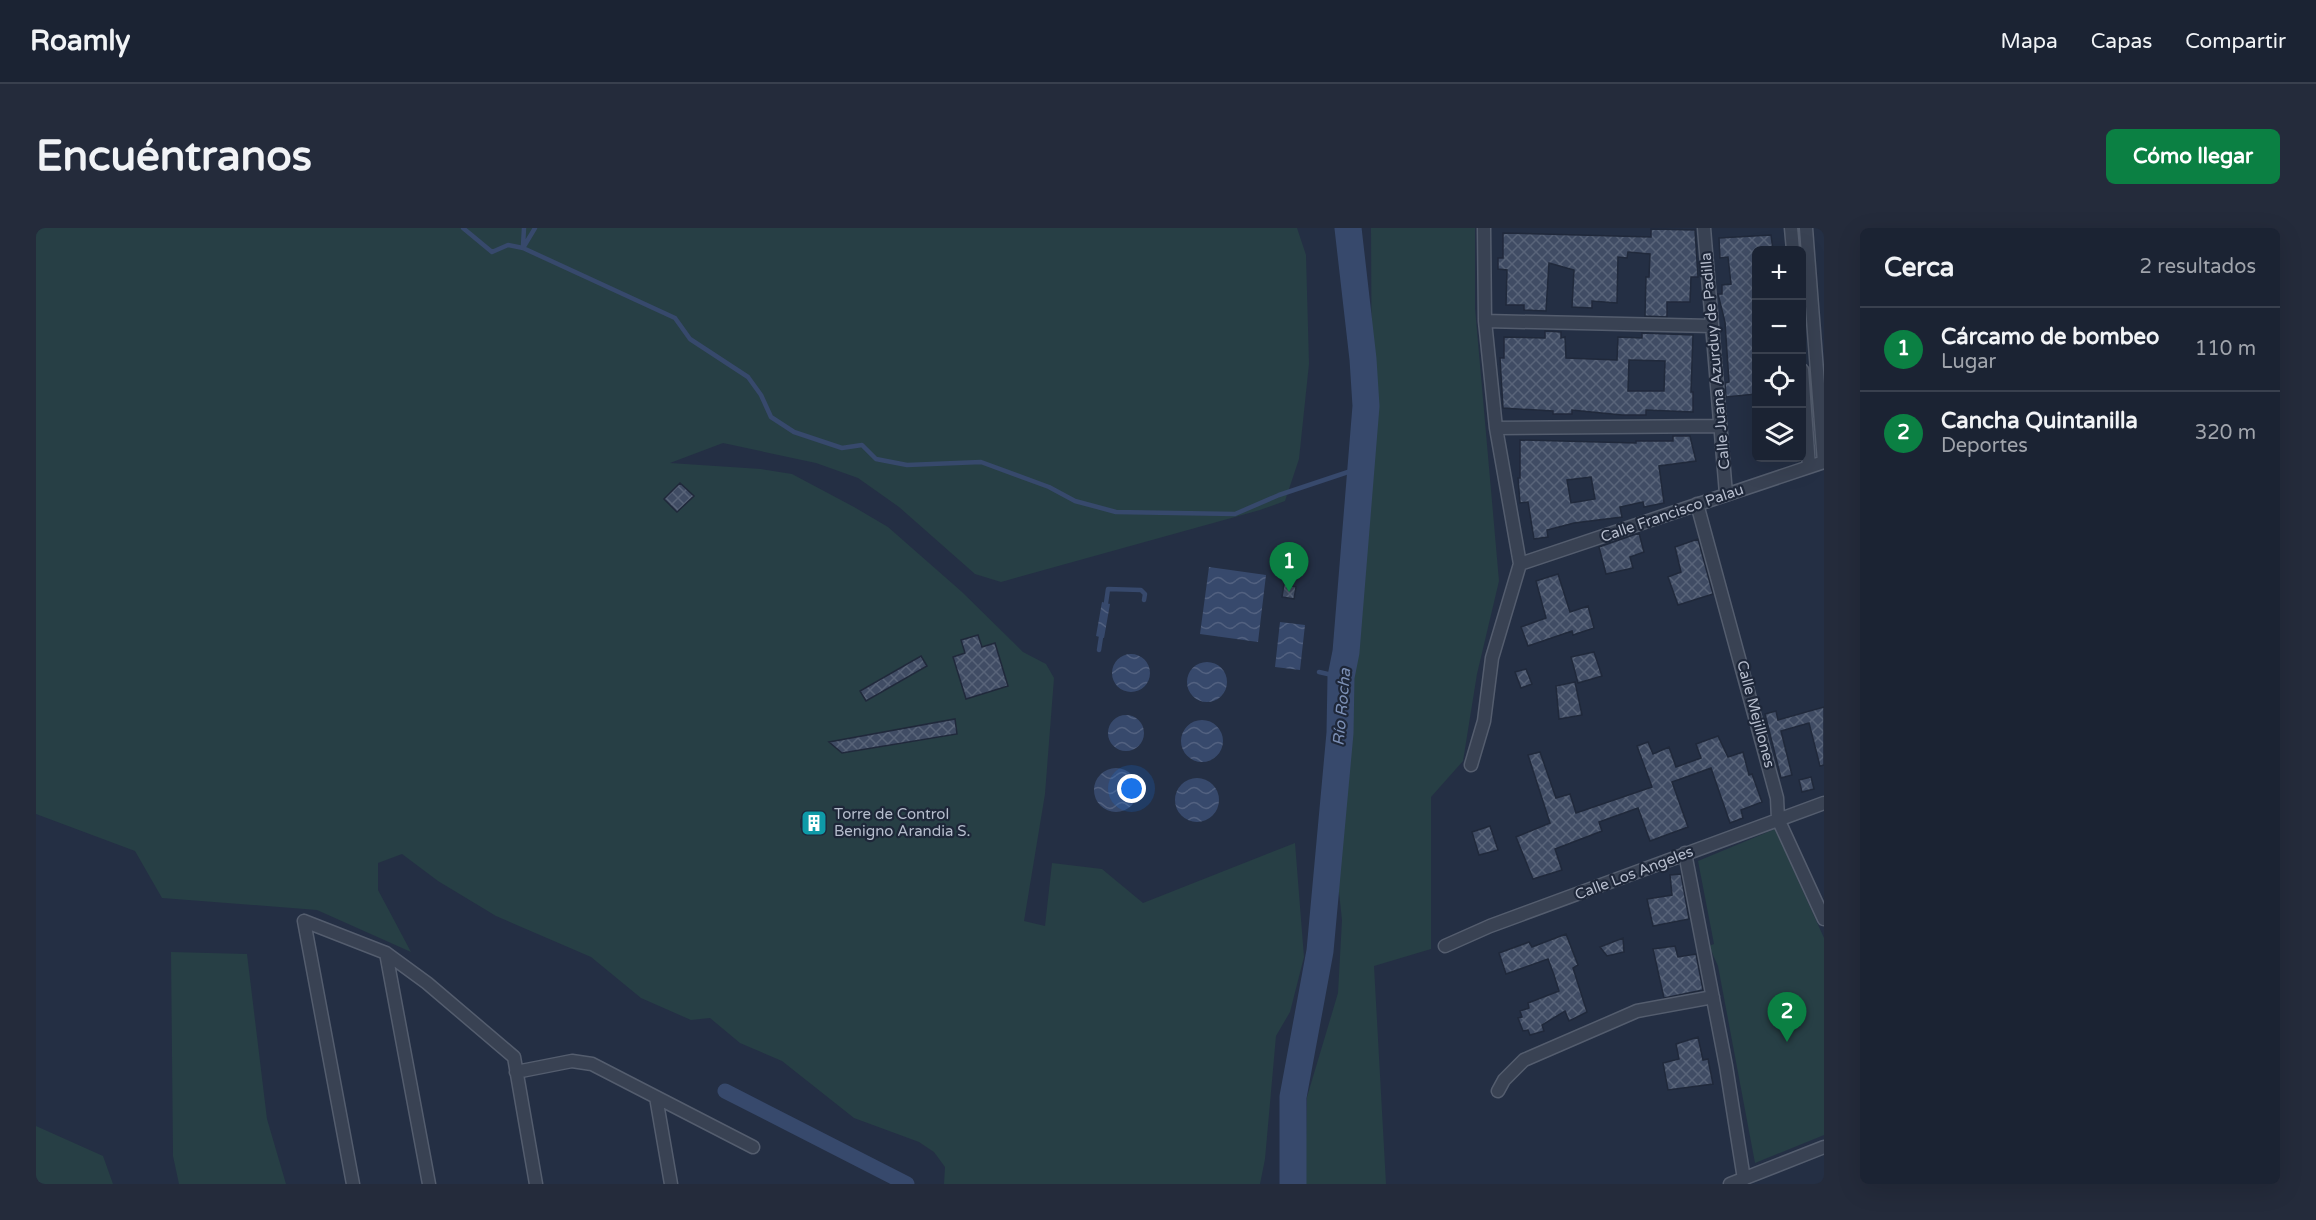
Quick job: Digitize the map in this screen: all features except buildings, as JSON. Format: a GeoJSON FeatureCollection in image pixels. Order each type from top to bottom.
{"type":"FeatureCollection","features":[{"type":"Feature","properties":{"kind":"street"},"geometry":{"type":"LineString","coordinates":[[1472,765],[1484,721],[1492,658],[1520,564],[1496,428],[1485,321],[1484,228]]}},
{"type":"Feature","properties":{"kind":"street","name":"Calle Juana Azurduy de Padilla"},"geometry":{"type":"LineString","coordinates":[[1704,228],[1726,494]]}},
{"type":"Feature","properties":{"kind":"street"},"geometry":{"type":"LineString","coordinates":[[1791,228],[1793,246]]}},
{"type":"Feature","properties":{"kind":"street"},"geometry":{"type":"LineString","coordinates":[[1806,228],[1824,462]]}},
{"type":"Feature","properties":{"kind":"street"},"geometry":{"type":"LineString","coordinates":[[1485,321],[1712,326]]}},
{"type":"Feature","properties":{"kind":"street"},"geometry":{"type":"LineString","coordinates":[[1805,408],[1809,467]]}},
{"type":"Feature","properties":{"kind":"street"},"geometry":{"type":"LineString","coordinates":[[1496,428],[1720,426]]}},
{"type":"Feature","properties":{"kind":"street","name":"Calle Francisco Palau"},"geometry":{"type":"LineString","coordinates":[[1520,564],[1824,462]]}},
{"type":"Feature","properties":{"kind":"street","name":"Calle Mejillones"},"geometry":{"type":"LineString","coordinates":[[1697,504],[1774,787],[1778,819],[1824,920]]}},
{"type":"Feature","properties":{"kind":"street","name":"Calle Los Angeles"},"geometry":{"type":"LineString","coordinates":[[1445,946],[1490,926],[1824,803]]}},
{"type":"Feature","properties":{"kind":"street"},"geometry":{"type":"LineString","coordinates":[[1685,853],[1713,997],[1744,1179]]}},
{"type":"Feature","properties":{"kind":"street"},"geometry":{"type":"LineString","coordinates":[[353,1184],[304,921],[386,953],[427,982],[514,1057],[536,1184]]}},
{"type":"Feature","properties":{"kind":"street"},"geometry":{"type":"LineString","coordinates":[[386,953],[429,1184]]}},
{"type":"Feature","properties":{"kind":"street"},"geometry":{"type":"LineString","coordinates":[[1498,1091],[1504,1080],[1524,1060],[1637,1011],[1713,997]]}},
{"type":"Feature","properties":{"kind":"street"},"geometry":{"type":"LineString","coordinates":[[516,1072],[572,1061],[592,1064],[753,1147]]}},
{"type":"Feature","properties":{"kind":"street"},"geometry":{"type":"LineString","coordinates":[[656,1097],[670,1184]]}},
{"type":"Feature","properties":{"kind":"street"},"geometry":{"type":"LineString","coordinates":[[1730,1184],[1824,1147]]}},
{"type":"Feature","properties":{"kind":"green space"},"geometry":{"type":"Polygon","coordinates":[[[36,228],[1297,228],[1306,255],[1309,364],[1299,459],[1285,501],[1001,582],[975,574],[899,507],[858,478],[816,463],[723,443],[670,463],[761,469],[792,474],[854,507],[888,527],[962,592],[1023,652],[1046,664],[1054,678],[1045,794],[1024,921],[1045,926],[1052,863],[1102,869],[1143,903],[1295,843],[1304,957],[1290,1012],[1276,1036],[1265,1159],[1260,1184],[944,1184],[945,1167],[934,1152],[919,1142],[854,1118],[782,1061],[740,1043],[710,1018],[691,1020],[641,998],[591,957],[496,916],[438,881],[402,854],[378,863],[378,890],[411,952],[317,910],[162,898],[135,851],[36,814],[36,228]]]}},
{"type":"Feature","properties":{"kind":"green space"},"geometry":{"type":"Polygon","coordinates":[[[1371,228],[1475,228],[1475,308],[1499,581],[1477,674],[1463,761],[1431,797],[1431,949],[1374,966],[1386,1184],[1305,1184],[1307,1097],[1338,993],[1342,920],[1336,865],[1342,807],[1336,788],[1346,745],[1350,643],[1372,425],[1371,228]]]}},
{"type":"Feature","properties":{"kind":"green space"},"geometry":{"type":"Polygon","coordinates":[[[1775,829],[1824,938],[1824,1135],[1755,1163],[1718,966],[1709,946],[1714,944],[1698,861],[1775,829]]]}},
{"type":"Feature","properties":{"kind":"green space"},"geometry":{"type":"Polygon","coordinates":[[[171,952],[247,954],[267,1119],[286,1184],[179,1184],[173,1156],[171,952]]]}},
{"type":"Feature","properties":{"kind":"green space"},"geometry":{"type":"Polygon","coordinates":[[[36,1126],[103,1156],[113,1184],[36,1184],[36,1126]]]}},
{"type":"Feature","properties":{"kind":"water"},"geometry":{"type":"Polygon","coordinates":[[[1209,567],[1266,575],[1258,642],[1200,634],[1209,567]]]}},
{"type":"Feature","properties":{"kind":"water"},"geometry":{"type":"Polygon","coordinates":[[[1102,602],[1110,604],[1104,638],[1096,636],[1102,602]]]}},
{"type":"Feature","properties":{"kind":"water"},"geometry":{"type":"Polygon","coordinates":[[[1280,622],[1305,625],[1300,670],[1275,667],[1280,622]]]}},
{"type":"Feature","properties":{"kind":"water"},"geometry":{"type":"Polygon","coordinates":[[[1131,654],[1144,660],[1150,673],[1144,686],[1131,692],[1118,686],[1112,673],[1118,660],[1131,654]]]}},
{"type":"Feature","properties":{"kind":"water"},"geometry":{"type":"Polygon","coordinates":[[[1207,662],[1221,668],[1227,682],[1221,696],[1207,702],[1193,696],[1187,682],[1193,668],[1207,662]]]}},
{"type":"Feature","properties":{"kind":"water"},"geometry":{"type":"Polygon","coordinates":[[[1126,715],[1139,720],[1144,733],[1139,746],[1126,751],[1113,746],[1108,733],[1113,720],[1126,715]]]}},
{"type":"Feature","properties":{"kind":"water"},"geometry":{"type":"Polygon","coordinates":[[[1202,720],[1217,726],[1223,741],[1217,756],[1202,762],[1187,756],[1181,741],[1187,726],[1202,720]]]}},
{"type":"Feature","properties":{"kind":"water"},"geometry":{"type":"Polygon","coordinates":[[[1116,768],[1131,775],[1138,790],[1131,805],[1116,812],[1101,805],[1094,790],[1101,775],[1116,768]]]}},
{"type":"Feature","properties":{"kind":"water"},"geometry":{"type":"Polygon","coordinates":[[[1197,778],[1212,785],[1219,800],[1212,815],[1197,822],[1182,815],[1175,800],[1182,785],[1197,778]]]}},
{"type":"Feature","properties":{"kind":"waterway"},"geometry":{"type":"LineString","coordinates":[[463,228],[492,252],[508,245],[523,248],[675,318],[690,339],[748,377],[761,395],[771,417],[794,432],[842,448],[862,445],[876,459],[907,465],[981,462],[1049,487],[1075,501],[1116,512],[1235,514],[1279,495],[1360,468]]}},
{"type":"Feature","properties":{"kind":"waterway"},"geometry":{"type":"LineString","coordinates":[[523,246],[524,228]]}},
{"type":"Feature","properties":{"kind":"waterway"},"geometry":{"type":"LineString","coordinates":[[523,248],[535,228]]}},
{"type":"Feature","properties":{"kind":"waterway","name":"Río Rocha"},"geometry":{"type":"LineString","coordinates":[[1293,1184],[1293,1097],[1320,951],[1340,733],[1341,677],[1346,652],[1366,406],[1348,228]]}},
{"type":"Feature","properties":{"kind":"waterway"},"geometry":{"type":"LineString","coordinates":[[1106,603],[1108,589],[1141,590],[1145,594],[1144,600]]}},
{"type":"Feature","properties":{"kind":"waterway"},"geometry":{"type":"LineString","coordinates":[[1099,650],[1101,637]]}},
{"type":"Feature","properties":{"kind":"waterway"},"geometry":{"type":"LineString","coordinates":[[1319,672],[1341,677]]}},
{"type":"Feature","properties":{"kind":"waterway"},"geometry":{"type":"LineString","coordinates":[[725,1091],[907,1184]]}},
{"type":"Feature","properties":{"kind":"place","name":"Cárcamo de bombeo"},"geometry":{"type":"Point","coordinates":[1289,592]}},
{"type":"Feature","properties":{"kind":"place","name":"Torre de Control Benigno Arandia S."},"geometry":{"type":"Point","coordinates":[814,823]}},
{"type":"Feature","properties":{"kind":"place","name":"Cancha Quintanilla"},"geometry":{"type":"Point","coordinates":[1787,1042]}}]}
